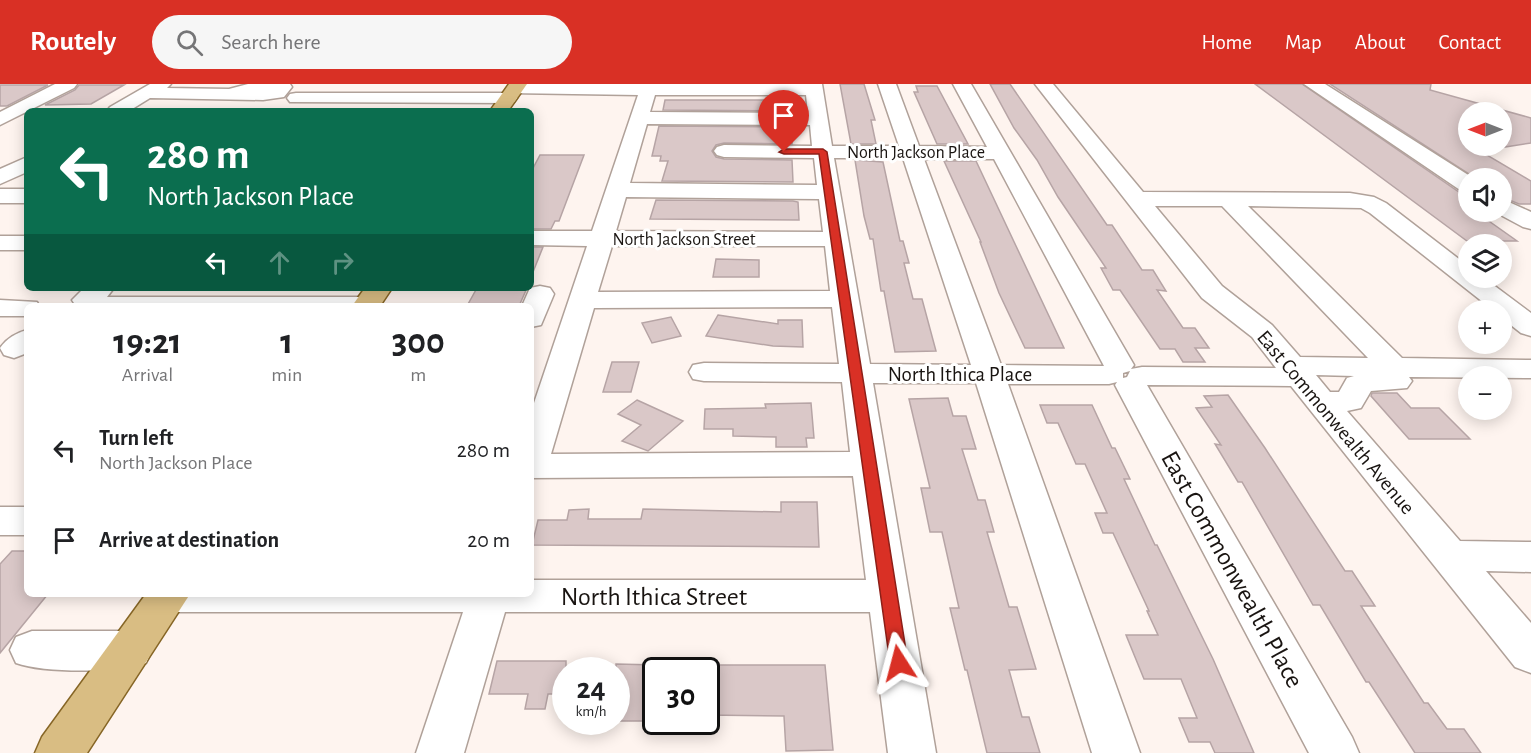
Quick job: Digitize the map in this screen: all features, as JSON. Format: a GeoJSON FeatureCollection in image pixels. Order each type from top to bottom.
{"type":"FeatureCollection","features":[{"type":"Feature","properties":{"kind":"main road"},"geometry":{"type":"LineString","coordinates":[[59,753],[167,597]]}},
{"type":"Feature","properties":{"kind":"street"},"geometry":{"type":"LineString","coordinates":[[0,119],[68,84]]}},
{"type":"Feature","properties":{"kind":"street"},"geometry":{"type":"LineString","coordinates":[[121,108],[162,84]]}},
{"type":"Feature","properties":{"kind":"street"},"geometry":{"type":"LineString","coordinates":[[887,84],[989,374],[1116,753]]}},
{"type":"Feature","properties":{"kind":"street","name":"East Commonwealth Place"},"geometry":{"type":"LineString","coordinates":[[962,84],[1335,753]]}},
{"type":"Feature","properties":{"kind":"street","name":"East Commonwealth Avenue"},"geometry":{"type":"LineString","coordinates":[[1044,84],[1212,292],[1262,331],[1531,654]]}},
{"type":"Feature","properties":{"kind":"street"},"geometry":{"type":"LineString","coordinates":[[1313,84],[1458,178]]}},
{"type":"Feature","properties":{"kind":"street"},"geometry":{"type":"LineString","coordinates":[[534,455],[648,90]]}},
{"type":"Feature","properties":{"kind":"street"},"geometry":{"type":"LineString","coordinates":[[296,98],[510,96],[648,90],[815,98]]}},
{"type":"Feature","properties":{"kind":"street"},"geometry":{"type":"LineString","coordinates":[[146,93],[235,93]]}},
{"type":"Feature","properties":{"kind":"street"},"geometry":{"type":"LineString","coordinates":[[641,118],[815,98]]}},
{"type":"Feature","properties":{"kind":"street"},"geometry":{"type":"LineString","coordinates":[[815,98],[912,753]]}},
{"type":"Feature","properties":{"kind":"street","name":"North Jackson Place"},"geometry":{"type":"LineString","coordinates":[[724,151],[1000,153]]}},
{"type":"Feature","properties":{"kind":"street"},"geometry":{"type":"LineString","coordinates":[[0,178],[24,165]]}},
{"type":"Feature","properties":{"kind":"street"},"geometry":{"type":"LineString","coordinates":[[617,190],[829,192]]}},
{"type":"Feature","properties":{"kind":"street"},"geometry":{"type":"LineString","coordinates":[[0,196],[24,196]]}},
{"type":"Feature","properties":{"kind":"street"},"geometry":{"type":"LineString","coordinates":[[1138,199],[1366,202],[1378,208],[1531,327]]}},
{"type":"Feature","properties":{"kind":"street"},"geometry":{"type":"LineString","coordinates":[[1228,200],[1395,368]]}},
{"type":"Feature","properties":{"kind":"street","name":"North Jackson Street"},"geometry":{"type":"LineString","coordinates":[[534,238],[836,239]]}},
{"type":"Feature","properties":{"kind":"street"},"geometry":{"type":"LineString","coordinates":[[0,243],[24,243]]}},
{"type":"Feature","properties":{"kind":"street"},"geometry":{"type":"LineString","coordinates":[[70,303],[84,291]]}},
{"type":"Feature","properties":{"kind":"street"},"geometry":{"type":"LineString","coordinates":[[88,303],[86,300],[97,291]]}},
{"type":"Feature","properties":{"kind":"street"},"geometry":{"type":"LineString","coordinates":[[582,300],[845,299]]}},
{"type":"Feature","properties":{"kind":"street"},"geometry":{"type":"LineString","coordinates":[[202,303],[371,300]]}},
{"type":"Feature","properties":{"kind":"street"},"geometry":{"type":"LineString","coordinates":[[0,308],[24,308]]}},
{"type":"Feature","properties":{"kind":"street"},"geometry":{"type":"LineString","coordinates":[[1304,382],[1395,368],[1531,369]]}},
{"type":"Feature","properties":{"kind":"street","name":"North Ithica Place"},"geometry":{"type":"LineString","coordinates":[[704,372],[1125,375],[1304,382]]}},
{"type":"Feature","properties":{"kind":"street"},"geometry":{"type":"LineString","coordinates":[[1304,382],[1350,401],[1358,386],[1370,381],[1458,381]]}},
{"type":"Feature","properties":{"kind":"street"},"geometry":{"type":"LineString","coordinates":[[534,465],[869,464]]}},
{"type":"Feature","properties":{"kind":"street"},"geometry":{"type":"LineString","coordinates":[[0,521],[24,521]]}},
{"type":"Feature","properties":{"kind":"street"},"geometry":{"type":"LineString","coordinates":[[1450,556],[1531,557]]}},
{"type":"Feature","properties":{"kind":"street","name":"North Ithica Street"},"geometry":{"type":"LineString","coordinates":[[534,595],[889,596]]}},
{"type":"Feature","properties":{"kind":"street"},"geometry":{"type":"LineString","coordinates":[[440,753],[489,597]]}},
{"type":"Feature","properties":{"kind":"street"},"geometry":{"type":"LineString","coordinates":[[32,650],[130,650]]}},
{"type":"Feature","properties":{"kind":"building"},"geometry":{"type":"Polygon","coordinates":[[[840,84],[864,84],[875,120],[871,120],[876,144],[851,144],[840,84]]]}},
{"type":"Feature","properties":{"kind":"building"},"geometry":{"type":"Polygon","coordinates":[[[990,84],[1010,84],[1107,225],[1112,225],[1142,270],[1153,270],[1166,291],[1157,290],[1183,328],[1195,328],[1209,348],[1195,348],[1205,362],[1183,362],[1175,349],[1160,349],[1120,290],[1113,290],[1101,268],[1106,268],[1014,128],[990,84]]]}},
{"type":"Feature","properties":{"kind":"building"},"geometry":{"type":"Polygon","coordinates":[[[1255,84],[1302,84],[1458,191],[1458,222],[1490,222],[1507,234],[1458,234],[1255,84]]]}},
{"type":"Feature","properties":{"kind":"building"},"geometry":{"type":"Polygon","coordinates":[[[1330,84],[1431,84],[1430,90],[1473,102],[1458,102],[1458,156],[1488,156],[1509,168],[1460,168],[1330,84]]]}},
{"type":"Feature","properties":{"kind":"building"},"geometry":{"type":"Polygon","coordinates":[[[0,85],[48,85],[7,106],[0,106],[0,85]]]}},
{"type":"Feature","properties":{"kind":"building"},"geometry":{"type":"Polygon","coordinates":[[[79,85],[124,85],[91,104],[45,105],[75,90],[79,85]]]}},
{"type":"Feature","properties":{"kind":"building"},"geometry":{"type":"Polygon","coordinates":[[[916,86],[937,86],[968,144],[937,144],[914,92],[918,92],[916,86]]]}},
{"type":"Feature","properties":{"kind":"building"},"geometry":{"type":"Polygon","coordinates":[[[665,100],[789,100],[789,111],[663,110],[665,100]]]}},
{"type":"Feature","properties":{"kind":"building"},"geometry":{"type":"Polygon","coordinates":[[[1512,113],[1531,118],[1531,143],[1512,146],[1512,113]]]}},
{"type":"Feature","properties":{"kind":"building"},"geometry":{"type":"Polygon","coordinates":[[[659,126],[792,127],[792,144],[724,143],[716,145],[712,151],[716,157],[724,159],[792,160],[793,182],[662,181],[668,161],[660,161],[661,156],[652,156],[659,126]]]}},
{"type":"Feature","properties":{"kind":"building"},"geometry":{"type":"Polygon","coordinates":[[[540,155],[584,155],[559,221],[555,221],[551,229],[534,229],[534,166],[540,155]]]}},
{"type":"Feature","properties":{"kind":"building"},"geometry":{"type":"Polygon","coordinates":[[[855,160],[883,162],[900,241],[903,241],[909,263],[904,263],[913,299],[922,299],[936,351],[895,352],[884,291],[881,291],[873,239],[870,239],[864,216],[855,160]]]}},
{"type":"Feature","properties":{"kind":"building"},"geometry":{"type":"Polygon","coordinates":[[[944,161],[976,161],[1064,348],[1025,348],[999,293],[981,242],[944,161]]]}},
{"type":"Feature","properties":{"kind":"building"},"geometry":{"type":"Polygon","coordinates":[[[1512,170],[1531,181],[1531,204],[1512,201],[1512,170]]]}},
{"type":"Feature","properties":{"kind":"building"},"geometry":{"type":"Polygon","coordinates":[[[656,200],[793,201],[798,202],[799,220],[650,219],[656,200]]]}},
{"type":"Feature","properties":{"kind":"building"},"geometry":{"type":"Polygon","coordinates":[[[534,247],[543,247],[534,270],[534,247]]]}},
{"type":"Feature","properties":{"kind":"building"},"geometry":{"type":"Polygon","coordinates":[[[716,259],[759,260],[759,277],[713,277],[716,259]]]}},
{"type":"Feature","properties":{"kind":"building"},"geometry":{"type":"Polygon","coordinates":[[[475,291],[526,291],[520,303],[469,303],[475,291]]]}},
{"type":"Feature","properties":{"kind":"building"},"geometry":{"type":"Polygon","coordinates":[[[718,315],[778,324],[778,320],[802,320],[803,347],[773,346],[706,336],[718,315]]]}},
{"type":"Feature","properties":{"kind":"building"},"geometry":{"type":"Polygon","coordinates":[[[671,317],[681,336],[652,343],[642,323],[671,317]]]}},
{"type":"Feature","properties":{"kind":"building"},"geometry":{"type":"Polygon","coordinates":[[[612,362],[639,362],[631,392],[603,392],[612,362]]]}},
{"type":"Feature","properties":{"kind":"building"},"geometry":{"type":"Polygon","coordinates":[[[1372,393],[1397,393],[1411,408],[1439,408],[1470,439],[1409,439],[1371,396],[1372,393]]]}},
{"type":"Feature","properties":{"kind":"building"},"geometry":{"type":"Polygon","coordinates":[[[1228,395],[1345,571],[1352,571],[1375,606],[1361,606],[1424,703],[1428,703],[1447,729],[1464,729],[1481,753],[1415,753],[1369,682],[1366,682],[1320,605],[1313,605],[1242,482],[1238,482],[1215,444],[1221,445],[1196,408],[1212,407],[1204,396],[1228,395]]]}},
{"type":"Feature","properties":{"kind":"building"},"geometry":{"type":"Polygon","coordinates":[[[948,398],[953,416],[966,416],[976,449],[962,449],[978,500],[985,500],[994,532],[987,532],[1009,607],[1017,607],[1036,669],[1009,670],[1022,717],[1029,717],[1040,753],[987,753],[967,670],[965,670],[950,608],[959,608],[942,532],[930,532],[921,488],[930,488],[909,399],[948,398]]]}},
{"type":"Feature","properties":{"kind":"building"},"geometry":{"type":"Polygon","coordinates":[[[637,400],[683,421],[648,451],[622,441],[641,425],[618,414],[637,400]]]}},
{"type":"Feature","properties":{"kind":"building"},"geometry":{"type":"Polygon","coordinates":[[[811,403],[814,438],[806,438],[807,447],[776,447],[776,437],[733,436],[733,429],[704,429],[705,409],[766,408],[765,404],[811,403]]]}},
{"type":"Feature","properties":{"kind":"building"},"geometry":{"type":"Polygon","coordinates":[[[1040,405],[1092,405],[1112,448],[1115,448],[1130,479],[1124,479],[1213,659],[1254,753],[1215,753],[1210,742],[1189,742],[1179,718],[1197,718],[1181,679],[1144,679],[1126,635],[1158,635],[1147,611],[1149,611],[1113,533],[1103,533],[1095,513],[1107,513],[1085,464],[1076,464],[1058,423],[1047,423],[1040,405]]]}},
{"type":"Feature","properties":{"kind":"building"},"geometry":{"type":"Polygon","coordinates":[[[781,502],[817,502],[819,547],[534,545],[538,520],[567,520],[569,510],[589,509],[588,519],[641,519],[643,509],[781,512],[781,502]]]}},
{"type":"Feature","properties":{"kind":"building"},"geometry":{"type":"Polygon","coordinates":[[[12,551],[24,551],[24,597],[46,597],[0,653],[0,564],[12,551]]]}},
{"type":"Feature","properties":{"kind":"building"},"geometry":{"type":"Polygon","coordinates":[[[497,661],[552,661],[552,694],[548,694],[545,709],[525,709],[528,694],[489,694],[497,661]]]}},
{"type":"Feature","properties":{"kind":"building"},"geometry":{"type":"Polygon","coordinates":[[[630,664],[642,665],[642,721],[630,721],[630,664]]]}},
{"type":"Feature","properties":{"kind":"building"},"geometry":{"type":"Polygon","coordinates":[[[720,665],[825,665],[833,750],[786,751],[784,716],[720,715],[720,665]]]}},
{"type":"Feature","properties":{"kind":"route"},"geometry":{"type":"LineString","coordinates":[[784,152],[823,152],[899,663]]}}]}
